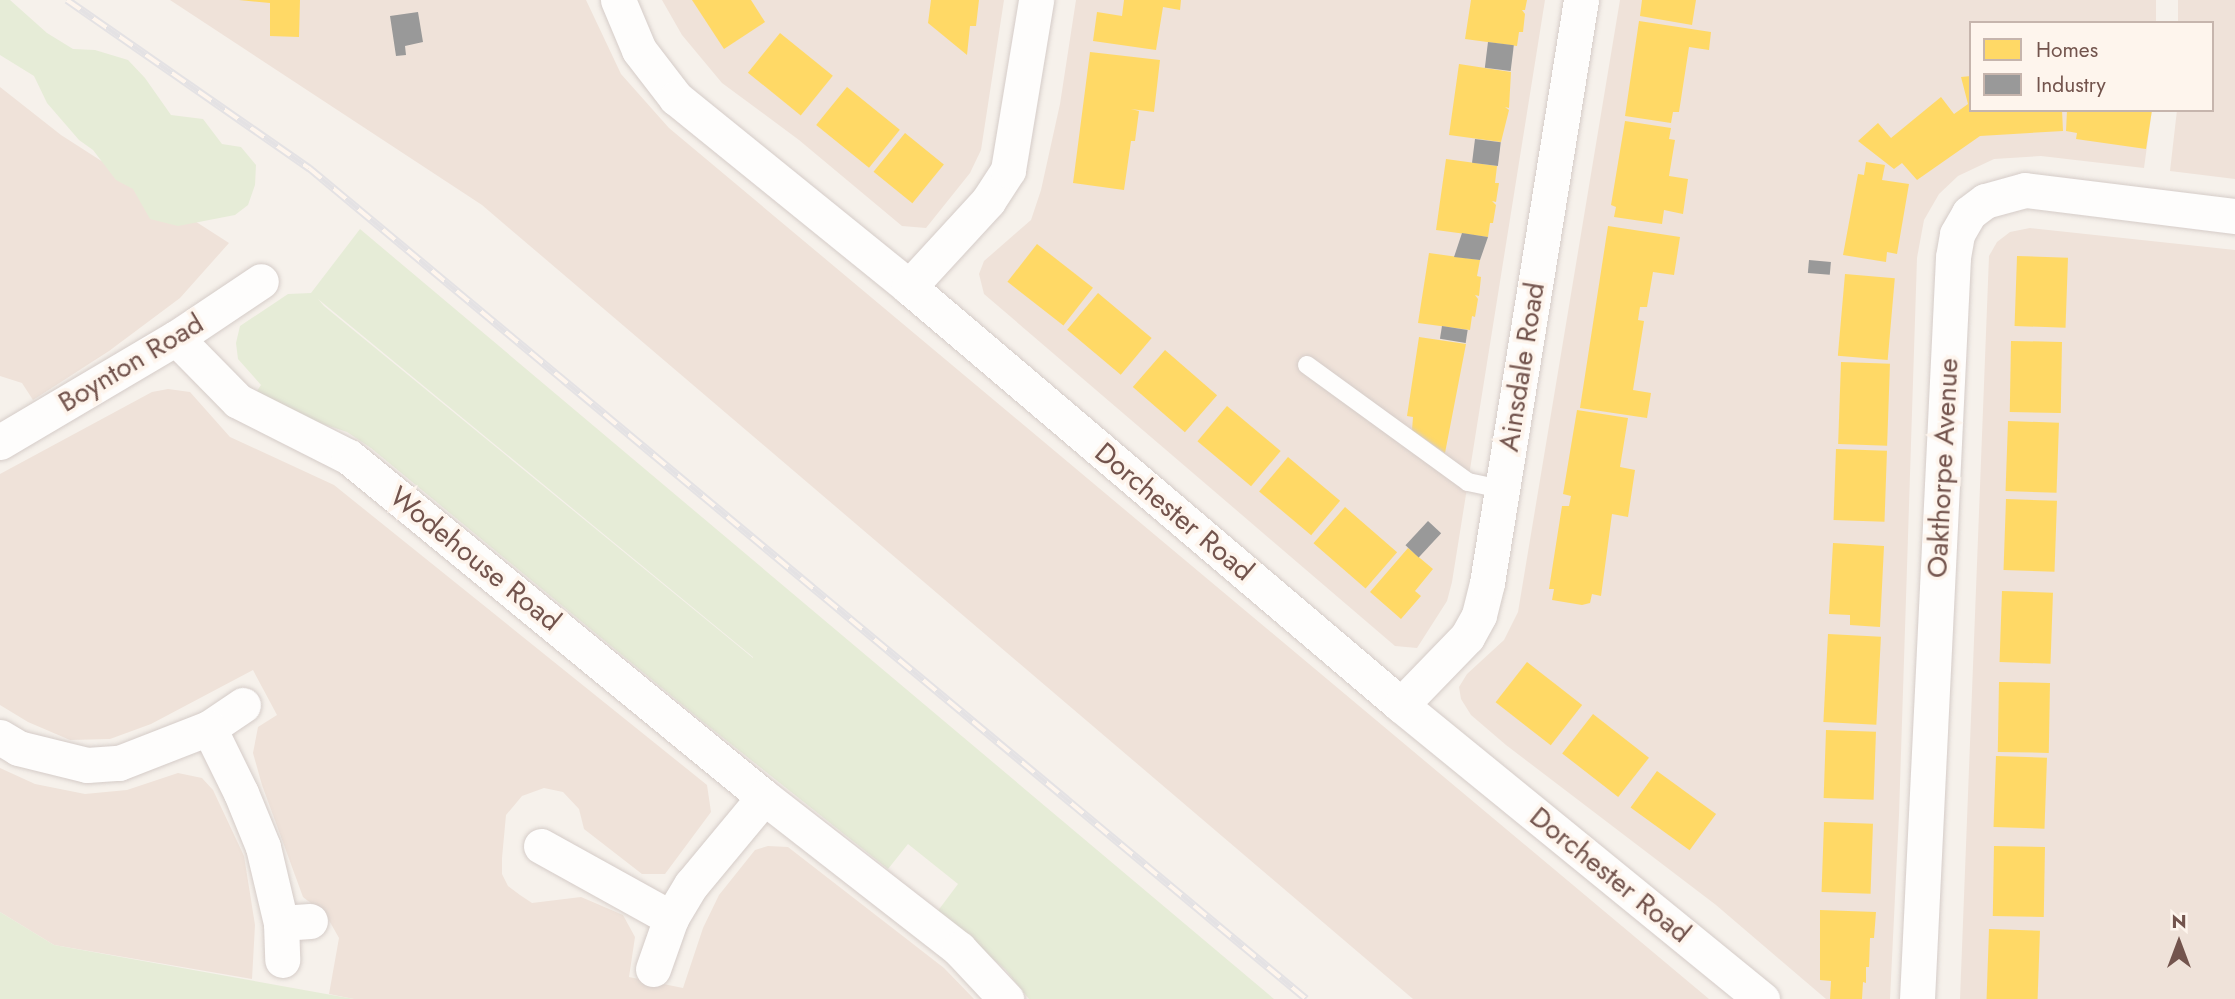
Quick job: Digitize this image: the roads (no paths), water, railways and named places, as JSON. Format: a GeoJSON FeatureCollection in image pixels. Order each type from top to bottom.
{"type":"FeatureCollection","features":[{"type":"Feature","properties":{"kind":"street","name":"Dorchester Road"},"geometry":{"type":"LineString","coordinates":[[618,0],[639,50],[676,98],[909,287],[1401,705],[1762,999]]}},
{"type":"Feature","properties":{"kind":"street"},"geometry":{"type":"LineString","coordinates":[[909,287],[988,201],[1007,170],[1037,0]]}},
{"type":"Feature","properties":{"kind":"street","name":"Ainsdale Road"},"geometry":{"type":"LineString","coordinates":[[1401,705],[1467,637],[1479,615],[1581,0]]}},
{"type":"Feature","properties":{"kind":"street","name":"Oakthorpe Avenue"},"geometry":{"type":"LineString","coordinates":[[1917,999],[1953,257],[1958,234],[1969,213],[1985,201],[2025,190],[2235,216]]}},
{"type":"Feature","properties":{"kind":"street","name":"Boynton Road"},"geometry":{"type":"LineString","coordinates":[[0,442],[176,338],[261,281]]}},
{"type":"Feature","properties":{"kind":"street","name":"Wodehouse Road"},"geometry":{"type":"LineString","coordinates":[[176,338],[238,401],[349,457],[764,797],[959,949],[1006,999]]}},
{"type":"Feature","properties":{"kind":"street"},"geometry":{"type":"LineString","coordinates":[[0,737],[18,748],[87,765],[119,764],[209,728],[243,705]]}},
{"type":"Feature","properties":{"kind":"street"},"geometry":{"type":"LineString","coordinates":[[209,728],[241,793],[296,922],[282,960]]}},
{"type":"Feature","properties":{"kind":"street"},"geometry":{"type":"LineString","coordinates":[[653,969],[671,918],[691,885],[764,797]]}},
{"type":"Feature","properties":{"kind":"street"},"geometry":{"type":"LineString","coordinates":[[541,846],[671,918]]}},
{"type":"Feature","properties":{"kind":"lane"},"geometry":{"type":"LineString","coordinates":[[1307,365],[1468,482],[1502,489]]}},
{"type":"Feature","properties":{"kind":"railway"},"geometry":{"type":"LineString","coordinates":[[67,0],[309,168],[1306,999]]}}]}
